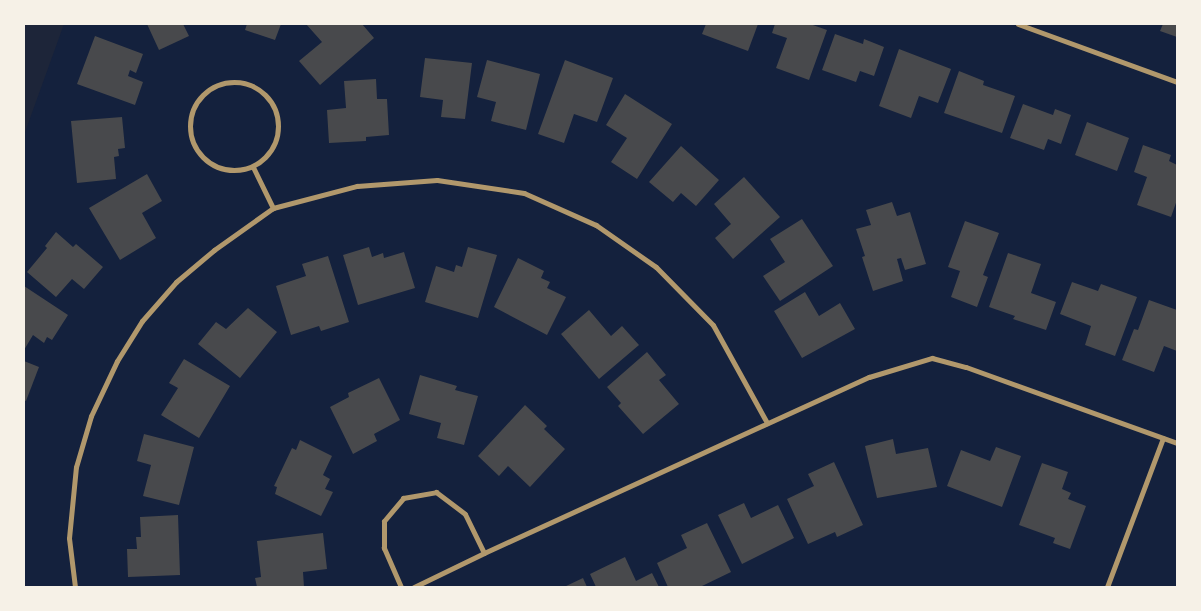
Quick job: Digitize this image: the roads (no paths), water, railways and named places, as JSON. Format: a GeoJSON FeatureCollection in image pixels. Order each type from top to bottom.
{"type":"FeatureCollection","features":[{"type":"Feature","properties":{"kind":"street"},"geometry":{"type":"LineString","coordinates":[[1018,24],[1177,82]]}},
{"type":"Feature","properties":{"kind":"street"},"geometry":{"type":"LineString","coordinates":[[229,82],[243,83],[256,87],[267,96],[275,108],[279,121],[278,135],[273,148],[265,159],[253,167],[238,171],[223,170],[209,163],[198,152],[191,139],[190,123],[193,108],[202,95],[214,86],[229,82]]}},
{"type":"Feature","properties":{"kind":"street"},"geometry":{"type":"LineString","coordinates":[[253,167],[273,208]]}},
{"type":"Feature","properties":{"kind":"street"},"geometry":{"type":"LineString","coordinates":[[75,587],[69,538],[76,467],[92,416],[117,361],[142,321],[176,282],[214,250],[273,208],[357,186],[437,180],[524,193],[596,225],[656,267],[713,325],[767,423]]}},
{"type":"Feature","properties":{"kind":"street"},"geometry":{"type":"LineString","coordinates":[[414,587],[484,553],[869,377],[932,358],[966,367],[1177,443]]}},
{"type":"Feature","properties":{"kind":"street"},"geometry":{"type":"LineString","coordinates":[[1107,587],[1163,438]]}},
{"type":"Feature","properties":{"kind":"street"},"geometry":{"type":"LineString","coordinates":[[401,587],[384,548],[384,521],[403,498],[436,492],[464,514],[484,553]]}}]}
